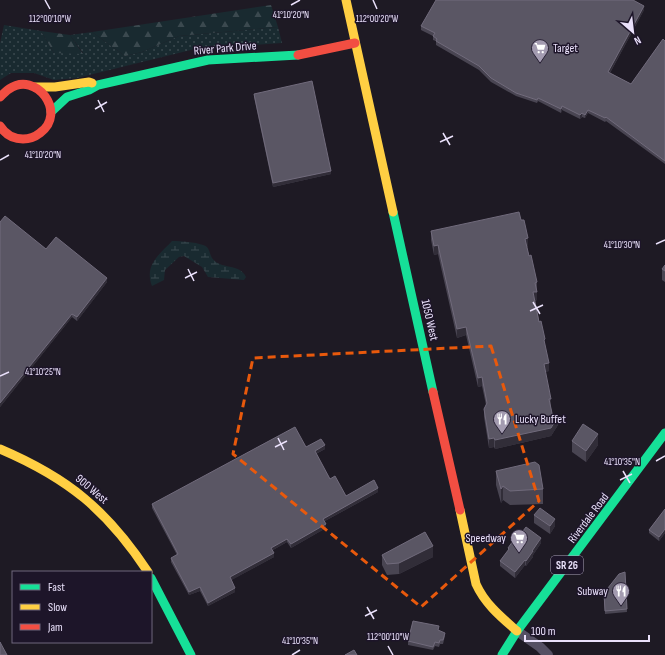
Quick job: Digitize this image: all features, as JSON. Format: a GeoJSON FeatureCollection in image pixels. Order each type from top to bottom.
{"type":"FeatureCollection","features":[{"type":"Feature","properties":{"kind":"main road","name":"1050 West"},"geometry":{"type":"LineString","coordinates":[[346,0],[476,584],[480,596],[485,603],[517,631]]}},
{"type":"Feature","properties":{"kind":"main road","name":"River Park Drive"},"geometry":{"type":"LineString","coordinates":[[51,112],[61,101],[73,94],[91,90],[98,85],[187,64],[208,60],[298,55],[355,43]]}},
{"type":"Feature","properties":{"kind":"main road","name":"River Park Drive"},"geometry":{"type":"LineString","coordinates":[[0,97],[11,87],[19,84],[55,87],[89,82],[98,85]]}},
{"type":"Feature","properties":{"kind":"main road"},"geometry":{"type":"LineString","coordinates":[[2,142],[14,138],[25,139],[37,136],[47,126],[50,120],[50,104],[42,91],[35,86]]}},
{"type":"Feature","properties":{"kind":"main road"},"geometry":{"type":"LineString","coordinates":[[0,126],[7,134],[14,138]]}},
{"type":"Feature","properties":{"kind":"main road","name":"Riverdale Road"},"geometry":{"type":"LineString","coordinates":[[502,655],[517,631],[665,433]]}},
{"type":"Feature","properties":{"kind":"main road","name":"900 West"},"geometry":{"type":"LineString","coordinates":[[0,449],[28,460],[81,494],[101,512],[120,533],[136,553],[147,571]]}},
{"type":"Feature","properties":{"kind":"main road"},"geometry":{"type":"LineString","coordinates":[[152,580],[191,655]]}},
{"type":"Feature","properties":{"kind":"street"},"geometry":{"type":"LineString","coordinates":[[517,631],[540,647],[548,655]]}},
{"type":"Feature","properties":{"kind":"highlighted area"},"geometry":{"type":"Polygon","coordinates":[[[491,346],[539,501],[421,607],[233,454],[253,358],[491,346]]]}},
{"type":"Feature","properties":{"kind":"green space"},"geometry":{"type":"Polygon","coordinates":[[[271,5],[278,27],[179,36],[142,52],[125,56],[92,32],[271,5]]]}},
{"type":"Feature","properties":{"kind":"green space"},"geometry":{"type":"Polygon","coordinates":[[[4,25],[41,31],[54,53],[83,53],[70,35],[92,32],[125,56],[142,52],[179,36],[278,27],[282,43],[195,49],[77,78],[54,80],[34,73],[11,73],[0,80],[0,43],[4,25]]]}},
{"type":"Feature","properties":{"kind":"green space"},"geometry":{"type":"Polygon","coordinates":[[[41,31],[70,35],[83,54],[54,53],[41,31]]]}},
{"type":"Feature","properties":{"kind":"green space"},"geometry":{"type":"Polygon","coordinates":[[[172,241],[192,242],[205,246],[216,262],[239,270],[246,277],[244,280],[208,277],[202,267],[184,256],[179,257],[165,270],[164,280],[152,286],[150,279],[151,266],[172,241]]]}},
{"type":"Feature","properties":{"kind":"building","name":"Target"},"geometry":{"type":"Polygon","coordinates":[[[436,0],[633,0],[644,6],[608,72],[631,84],[663,39],[665,41],[665,161],[606,117],[605,118],[588,110],[585,115],[582,113],[580,115],[562,106],[561,109],[538,98],[537,100],[516,93],[491,78],[479,66],[436,41],[437,39],[433,36],[435,33],[421,26],[436,0]]]}},
{"type":"Feature","properties":{"kind":"building"},"geometry":{"type":"Polygon","coordinates":[[[312,81],[331,171],[273,183],[254,94],[312,81]]]}},
{"type":"Feature","properties":{"kind":"building"},"geometry":{"type":"Polygon","coordinates":[[[519,212],[521,220],[524,220],[528,238],[525,239],[529,256],[531,255],[537,282],[535,283],[537,292],[533,292],[539,322],[541,321],[549,363],[544,364],[551,399],[549,399],[553,418],[558,416],[551,428],[495,440],[494,438],[489,439],[484,409],[487,403],[482,377],[478,378],[466,327],[457,329],[438,245],[434,246],[431,231],[519,212]]]}},
{"type":"Feature","properties":{"kind":"building"},"geometry":{"type":"Polygon","coordinates":[[[5,216],[46,249],[56,237],[107,278],[77,317],[72,314],[0,403],[0,222],[5,216]]]}},
{"type":"Feature","properties":{"kind":"building"},"geometry":{"type":"Polygon","coordinates":[[[583,424],[598,434],[586,451],[572,441],[583,424]]]}},
{"type":"Feature","properties":{"kind":"building"},"geometry":{"type":"Polygon","coordinates":[[[295,427],[306,447],[321,439],[325,445],[315,451],[330,479],[335,476],[346,496],[374,480],[378,488],[323,519],[326,524],[291,544],[287,539],[271,548],[274,553],[230,577],[235,588],[208,603],[200,587],[189,592],[171,558],[178,554],[152,504],[295,427]]]}},
{"type":"Feature","properties":{"kind":"building"},"geometry":{"type":"Polygon","coordinates":[[[535,462],[539,465],[543,489],[510,491],[503,486],[501,489],[496,471],[535,462]]]}},
{"type":"Feature","properties":{"kind":"building"},"geometry":{"type":"Polygon","coordinates":[[[540,508],[555,519],[550,526],[534,515],[540,508]]]}},
{"type":"Feature","properties":{"kind":"building"},"geometry":{"type":"Polygon","coordinates":[[[665,509],[665,529],[659,537],[649,530],[665,509]]]}},
{"type":"Feature","properties":{"kind":"building"},"geometry":{"type":"Polygon","coordinates":[[[526,527],[541,538],[526,561],[525,560],[515,572],[500,561],[515,538],[517,539],[526,527]]]}},
{"type":"Feature","properties":{"kind":"building"},"geometry":{"type":"Polygon","coordinates":[[[425,532],[433,546],[399,563],[387,564],[382,555],[425,532]]]}},
{"type":"Feature","properties":{"kind":"building"},"geometry":{"type":"Polygon","coordinates":[[[625,572],[627,609],[605,611],[604,593],[619,574],[625,572]]]}},
{"type":"Feature","properties":{"kind":"building"},"geometry":{"type":"Polygon","coordinates":[[[413,621],[439,626],[438,630],[445,633],[443,640],[440,640],[439,643],[435,642],[433,647],[408,641],[413,621]]]}},
{"type":"Feature","properties":{"kind":"building"},"geometry":{"type":"Polygon","coordinates":[[[0,642],[7,655],[0,655],[0,642]]]}},
{"type":"Feature","properties":{"kind":"building"},"geometry":{"type":"Polygon","coordinates":[[[354,650],[357,655],[345,655],[354,650]]]}},
{"type":"Feature","properties":{"kind":"traffic: fast"},"geometry":{"type":"LineString","coordinates":[[51,112],[67,97],[89,90],[98,85],[208,60],[298,55]]}},
{"type":"Feature","properties":{"kind":"traffic: fast"},"geometry":{"type":"LineString","coordinates":[[393,212],[433,392]]}},
{"type":"Feature","properties":{"kind":"traffic: fast"},"geometry":{"type":"LineString","coordinates":[[502,655],[517,631],[665,433]]}},
{"type":"Feature","properties":{"kind":"traffic: fast"},"geometry":{"type":"LineString","coordinates":[[152,580],[191,655]]}},
{"type":"Feature","properties":{"kind":"traffic: slow"},"geometry":{"type":"LineString","coordinates":[[346,0],[393,212]]}},
{"type":"Feature","properties":{"kind":"traffic: slow"},"geometry":{"type":"LineString","coordinates":[[35,87],[55,87],[89,82],[92,83]]}},
{"type":"Feature","properties":{"kind":"traffic: slow"},"geometry":{"type":"LineString","coordinates":[[0,449],[46,472],[66,484],[84,498],[101,513],[117,531],[133,550],[147,571]]}},
{"type":"Feature","properties":{"kind":"traffic: slow"},"geometry":{"type":"LineString","coordinates":[[460,510],[476,584],[489,604],[517,631]]}},
{"type":"Feature","properties":{"kind":"traffic: jam"},"geometry":{"type":"LineString","coordinates":[[298,55],[355,43]]}},
{"type":"Feature","properties":{"kind":"traffic: jam"},"geometry":{"type":"LineString","coordinates":[[0,97],[9,89],[19,85],[29,85],[38,89],[45,96],[50,105],[51,115],[48,125],[36,136],[30,138],[19,139],[13,137],[7,134],[0,126]]}},
{"type":"Feature","properties":{"kind":"traffic: jam"},"geometry":{"type":"LineString","coordinates":[[433,392],[460,510]]}},
{"type":"Feature","properties":{"kind":"place","name":"Target"},"geometry":{"type":"Point","coordinates":[540,63]}},
{"type":"Feature","properties":{"kind":"place","name":"Lucky Buffet"},"geometry":{"type":"Point","coordinates":[502,434]}},
{"type":"Feature","properties":{"kind":"place","name":"Speedway"},"geometry":{"type":"Point","coordinates":[519,553]}},
{"type":"Feature","properties":{"kind":"place","name":"Subway"},"geometry":{"type":"Point","coordinates":[621,606]}}]}
